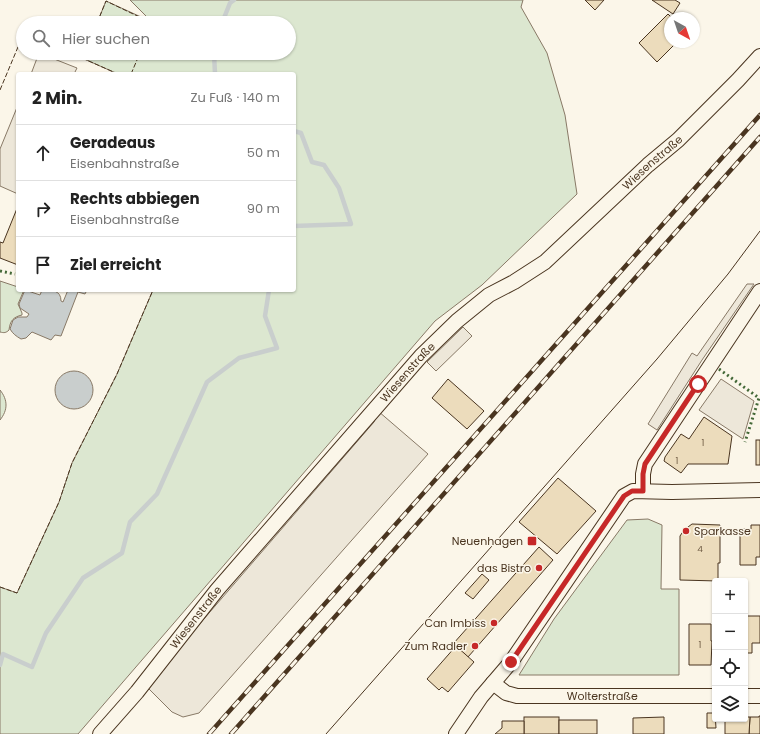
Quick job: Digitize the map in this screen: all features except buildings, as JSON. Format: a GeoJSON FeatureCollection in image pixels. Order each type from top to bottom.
{"type":"FeatureCollection","features":[{"type":"Feature","properties":{"kind":"street","name":"Wiesenstraße"},"geometry":{"type":"LineString","coordinates":[[100,734],[137,692],[217,590],[421,356],[457,321],[489,295],[514,282],[545,262],[648,165],[678,140],[760,56]]}},
{"type":"Feature","properties":{"kind":"street"},"geometry":{"type":"LineString","coordinates":[[643,491],[643,474],[645,464],[760,291]]}},
{"type":"Feature","properties":{"kind":"street"},"geometry":{"type":"LineString","coordinates":[[456,734],[493,683],[511,662],[624,496],[632,491],[672,492],[760,490]]}},
{"type":"Feature","properties":{"kind":"street","name":"Wolterstraße"},"geometry":{"type":"LineString","coordinates":[[493,683],[506,692],[517,696],[712,696]]}},
{"type":"Feature","properties":{"kind":"street"},"geometry":{"type":"LineString","coordinates":[[748,696],[760,696]]}},
{"type":"Feature","properties":{"kind":"green space"},"geometry":{"type":"Polygon","coordinates":[[[130,0],[523,0],[521,7],[547,53],[565,115],[577,194],[482,285],[435,321],[78,734],[0,734],[0,587],[17,593],[59,502],[72,463],[117,374],[152,292],[296,292],[296,72],[114,72],[86,60],[296,60],[296,16],[146,16],[130,0]]]}},
{"type":"Feature","properties":{"kind":"green space"},"geometry":{"type":"Polygon","coordinates":[[[106,1],[139,16],[100,16],[106,1]]]}},
{"type":"Feature","properties":{"kind":"green space"},"geometry":{"type":"Polygon","coordinates":[[[0,281],[16,286],[16,292],[23,292],[18,304],[22,315],[12,320],[7,332],[0,332],[0,281]]]}},
{"type":"Feature","properties":{"kind":"green space"},"geometry":{"type":"Polygon","coordinates":[[[0,390],[6,401],[6,409],[0,420],[0,390]]]}},
{"type":"Feature","properties":{"kind":"green space"},"geometry":{"type":"Polygon","coordinates":[[[648,519],[662,525],[661,589],[679,589],[679,675],[519,675],[554,619],[627,520],[648,519]]]}},
{"type":"Feature","properties":{"kind":"shaded area"},"geometry":{"type":"Polygon","coordinates":[[[36,60],[57,60],[77,68],[75,72],[32,72],[36,60]]]}},
{"type":"Feature","properties":{"kind":"shaded area"},"geometry":{"type":"Polygon","coordinates":[[[16,110],[16,193],[0,186],[0,149],[16,110]]]}},
{"type":"Feature","properties":{"kind":"shaded area"},"geometry":{"type":"Polygon","coordinates":[[[747,284],[754,284],[702,360],[657,430],[648,424],[692,353],[697,356],[747,284]]]}},
{"type":"Feature","properties":{"kind":"shaded area"},"geometry":{"type":"Polygon","coordinates":[[[24,292],[31,292],[40,295],[41,292],[56,292],[63,302],[67,292],[78,292],[61,336],[55,335],[51,340],[32,332],[26,338],[21,339],[12,332],[10,329],[13,320],[18,317],[27,317],[29,314],[20,308],[19,304],[24,292]]]}},
{"type":"Feature","properties":{"kind":"shaded area"},"geometry":{"type":"Polygon","coordinates":[[[463,327],[472,336],[436,371],[427,362],[463,327]]]}},
{"type":"Feature","properties":{"kind":"shaded area"},"geometry":{"type":"Polygon","coordinates":[[[70,371],[78,371],[88,376],[92,383],[92,397],[88,404],[78,409],[70,409],[60,404],[58,401],[55,394],[55,386],[60,376],[63,374],[70,371]]]}},
{"type":"Feature","properties":{"kind":"shaded area"},"geometry":{"type":"Polygon","coordinates":[[[721,379],[754,401],[743,439],[699,410],[721,379]]]}},
{"type":"Feature","properties":{"kind":"shaded area"},"geometry":{"type":"Polygon","coordinates":[[[378,411],[428,454],[199,713],[183,717],[172,712],[146,686],[374,422],[378,411]]]}},
{"type":"Feature","properties":{"kind":"waterway"},"geometry":{"type":"LineString","coordinates":[[225,16],[230,3],[234,0]]}},
{"type":"Feature","properties":{"kind":"waterway"},"geometry":{"type":"LineString","coordinates":[[214,60],[215,72]]}},
{"type":"Feature","properties":{"kind":"waterway"},"geometry":{"type":"LineString","coordinates":[[296,132],[301,133],[312,162],[324,165],[339,188],[351,224],[296,226]]}},
{"type":"Feature","properties":{"kind":"waterway"},"geometry":{"type":"LineString","coordinates":[[0,665],[3,654],[32,667],[46,633],[83,578],[122,553],[130,522],[157,494],[207,382],[239,358],[277,348],[265,316],[269,292]]}},
{"type":"Feature","properties":{"kind":"tram line"},"geometry":{"type":"LineString","coordinates":[[326,734],[657,359],[728,274],[760,231]]}},
{"type":"Feature","properties":{"kind":"railway"},"geometry":{"type":"LineString","coordinates":[[209,734],[760,115]]}},
{"type":"Feature","properties":{"kind":"railway"},"geometry":{"type":"LineString","coordinates":[[231,734],[760,137]]}},
{"type":"Feature","properties":{"kind":"hedge"},"geometry":{"type":"LineString","coordinates":[[0,271],[15,274]]}},
{"type":"Feature","properties":{"kind":"hedge"},"geometry":{"type":"LineString","coordinates":[[719,369],[759,398],[745,442]]}},
{"type":"Feature","properties":{"kind":"fence"},"geometry":{"type":"LineString","coordinates":[[100,16],[106,1],[137,16]]}},
{"type":"Feature","properties":{"kind":"fence"},"geometry":{"type":"LineString","coordinates":[[0,90],[16,52]]}},
{"type":"Feature","properties":{"kind":"fence"},"geometry":{"type":"LineString","coordinates":[[86,60],[114,72]]}},
{"type":"Feature","properties":{"kind":"fence"},"geometry":{"type":"LineString","coordinates":[[132,72],[137,60]]}},
{"type":"Feature","properties":{"kind":"fence"},"geometry":{"type":"LineString","coordinates":[[0,587],[17,593],[59,502],[72,463],[117,374],[152,292]]}},
{"type":"Feature","properties":{"kind":"place","name":"Sparkasse"},"geometry":{"type":"Point","coordinates":[686,531]}},
{"type":"Feature","properties":{"kind":"place","name":"Neuenhagen"},"geometry":{"type":"Point","coordinates":[532,541]}},
{"type":"Feature","properties":{"kind":"place","name":"das Bistro"},"geometry":{"type":"Point","coordinates":[539,568]}},
{"type":"Feature","properties":{"kind":"place","name":"Can Imbiss"},"geometry":{"type":"Point","coordinates":[494,623]}},
{"type":"Feature","properties":{"kind":"place","name":"Zum Radler"},"geometry":{"type":"Point","coordinates":[475,646]}},
{"type":"Feature","properties":{"kind":"route"},"geometry":{"type":"LineString","coordinates":[[511,662],[624,496],[632,491],[643,491],[643,474],[645,464],[698,384]]}}]}
